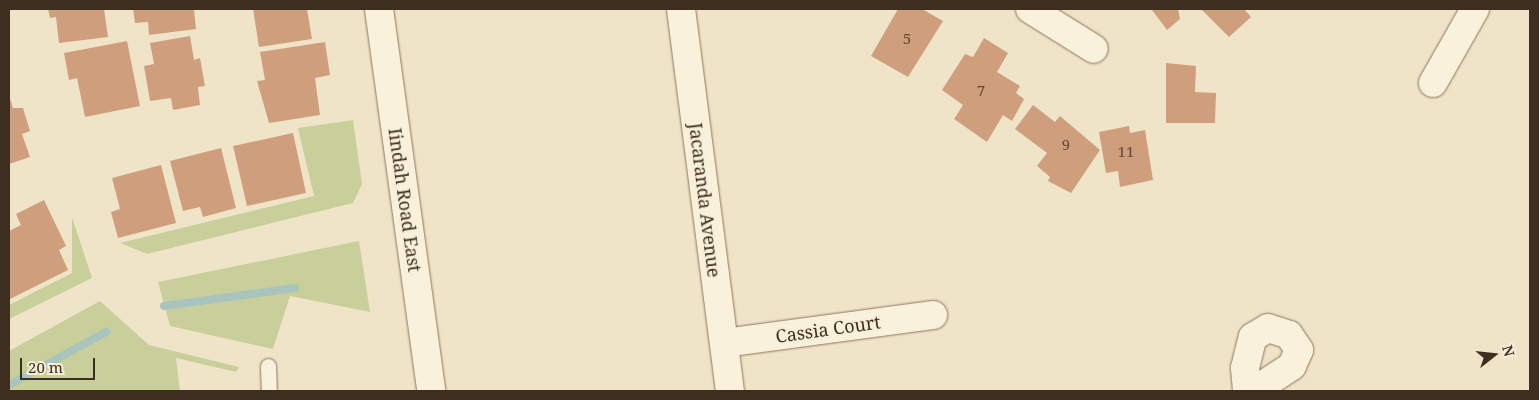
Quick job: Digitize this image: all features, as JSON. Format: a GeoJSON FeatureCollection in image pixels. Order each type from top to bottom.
{"type":"FeatureCollection","features":[{"type":"Feature","properties":{"kind":"street","name":"Iindah Road East"},"geometry":{"type":"LineString","coordinates":[[379,9],[431,391]]}},
{"type":"Feature","properties":{"kind":"street","name":"Jacaranda Avenue"},"geometry":{"type":"LineString","coordinates":[[681,9],[730,391]]}},
{"type":"Feature","properties":{"kind":"street"},"geometry":{"type":"LineString","coordinates":[[1030,9],[1094,49]]}},
{"type":"Feature","properties":{"kind":"street"},"geometry":{"type":"LineString","coordinates":[[1433,83],[1475,9]]}},
{"type":"Feature","properties":{"kind":"street","name":"Cassia Court"},"geometry":{"type":"LineString","coordinates":[[724,343],[932,315]]}},
{"type":"Feature","properties":{"kind":"street"},"geometry":{"type":"LineString","coordinates":[[1247,391],[1245,368],[1253,338],[1268,328],[1289,335],[1299,350],[1292,366],[1254,391]]}},
{"type":"Feature","properties":{"kind":"lane"},"geometry":{"type":"LineString","coordinates":[[268,366],[270,391]]}},
{"type":"Feature","properties":{"kind":"green space"},"geometry":{"type":"Polygon","coordinates":[[[353,120],[362,184],[353,203],[147,254],[120,243],[314,196],[298,128],[353,120]]]}},
{"type":"Feature","properties":{"kind":"green space"},"geometry":{"type":"Polygon","coordinates":[[[72,217],[92,278],[9,319],[9,305],[72,273],[72,217]]]}},
{"type":"Feature","properties":{"kind":"green space"},"geometry":{"type":"Polygon","coordinates":[[[359,241],[370,312],[290,296],[273,349],[170,326],[158,282],[359,241]]]}},
{"type":"Feature","properties":{"kind":"green space"},"geometry":{"type":"Polygon","coordinates":[[[100,301],[149,345],[239,367],[236,372],[176,358],[180,391],[9,391],[9,351],[100,301]]]}},
{"type":"Feature","properties":{"kind":"building"},"geometry":{"type":"Polygon","coordinates":[[[48,9],[104,9],[108,37],[59,43],[56,17],[50,18],[48,9]]]}},
{"type":"Feature","properties":{"kind":"building"},"geometry":{"type":"Polygon","coordinates":[[[133,9],[194,9],[196,29],[149,35],[148,22],[135,23],[133,9]]]}},
{"type":"Feature","properties":{"kind":"building"},"geometry":{"type":"Polygon","coordinates":[[[253,9],[307,9],[312,39],[259,47],[253,9]]]}},
{"type":"Feature","properties":{"kind":"building"},"geometry":{"type":"Polygon","coordinates":[[[898,9],[922,9],[943,21],[908,77],[871,56],[898,9]]]}},
{"type":"Feature","properties":{"kind":"building"},"geometry":{"type":"Polygon","coordinates":[[[1178,9],[1180,19],[1167,30],[1152,10],[1178,9]]]}},
{"type":"Feature","properties":{"kind":"building"},"geometry":{"type":"Polygon","coordinates":[[[1201,9],[1244,9],[1251,17],[1229,37],[1201,9]]]}},
{"type":"Feature","properties":{"kind":"building"},"geometry":{"type":"Polygon","coordinates":[[[190,36],[194,60],[200,58],[205,86],[198,87],[200,105],[173,110],[171,98],[150,101],[144,66],[154,64],[150,43],[190,36]]]}},
{"type":"Feature","properties":{"kind":"building"},"geometry":{"type":"Polygon","coordinates":[[[984,38],[1008,53],[997,72],[1020,86],[1016,93],[1024,99],[1012,121],[1003,115],[987,142],[954,119],[963,105],[942,90],[965,54],[973,57],[984,38]]]}},
{"type":"Feature","properties":{"kind":"building"},"geometry":{"type":"Polygon","coordinates":[[[127,41],[140,106],[85,117],[77,78],[69,80],[64,53],[127,41]]]}},
{"type":"Feature","properties":{"kind":"building"},"geometry":{"type":"Polygon","coordinates":[[[325,42],[330,75],[315,78],[320,115],[269,123],[257,81],[265,80],[260,52],[325,42]]]}},
{"type":"Feature","properties":{"kind":"building"},"geometry":{"type":"Polygon","coordinates":[[[1166,63],[1196,66],[1195,92],[1216,93],[1215,123],[1166,123],[1166,63]]]}},
{"type":"Feature","properties":{"kind":"building"},"geometry":{"type":"Polygon","coordinates":[[[9,95],[13,108],[23,108],[30,131],[22,134],[30,157],[9,164],[9,95]]]}},
{"type":"Feature","properties":{"kind":"building"},"geometry":{"type":"Polygon","coordinates":[[[1033,105],[1055,122],[1060,116],[1100,150],[1071,193],[1048,181],[1050,177],[1037,166],[1047,153],[1015,129],[1033,105]]]}},
{"type":"Feature","properties":{"kind":"building"},"geometry":{"type":"Polygon","coordinates":[[[1129,126],[1130,133],[1145,130],[1153,180],[1120,187],[1118,171],[1106,173],[1099,132],[1129,126]]]}},
{"type":"Feature","properties":{"kind":"building"},"geometry":{"type":"Polygon","coordinates":[[[293,133],[306,193],[247,206],[233,146],[293,133]]]}},
{"type":"Feature","properties":{"kind":"building"},"geometry":{"type":"Polygon","coordinates":[[[221,148],[236,208],[203,217],[200,207],[183,211],[170,161],[221,148]]]}},
{"type":"Feature","properties":{"kind":"building"},"geometry":{"type":"Polygon","coordinates":[[[161,165],[176,223],[118,238],[111,212],[120,209],[112,178],[161,165]]]}},
{"type":"Feature","properties":{"kind":"building"},"geometry":{"type":"Polygon","coordinates":[[[44,200],[66,246],[59,250],[68,270],[10,299],[9,231],[21,225],[16,214],[44,200]]]}},
{"type":"Feature","properties":{"kind":"waterway"},"geometry":{"type":"LineString","coordinates":[[164,306],[295,288]]}},
{"type":"Feature","properties":{"kind":"waterway"},"geometry":{"type":"LineString","coordinates":[[9,385],[106,332]]}}]}
